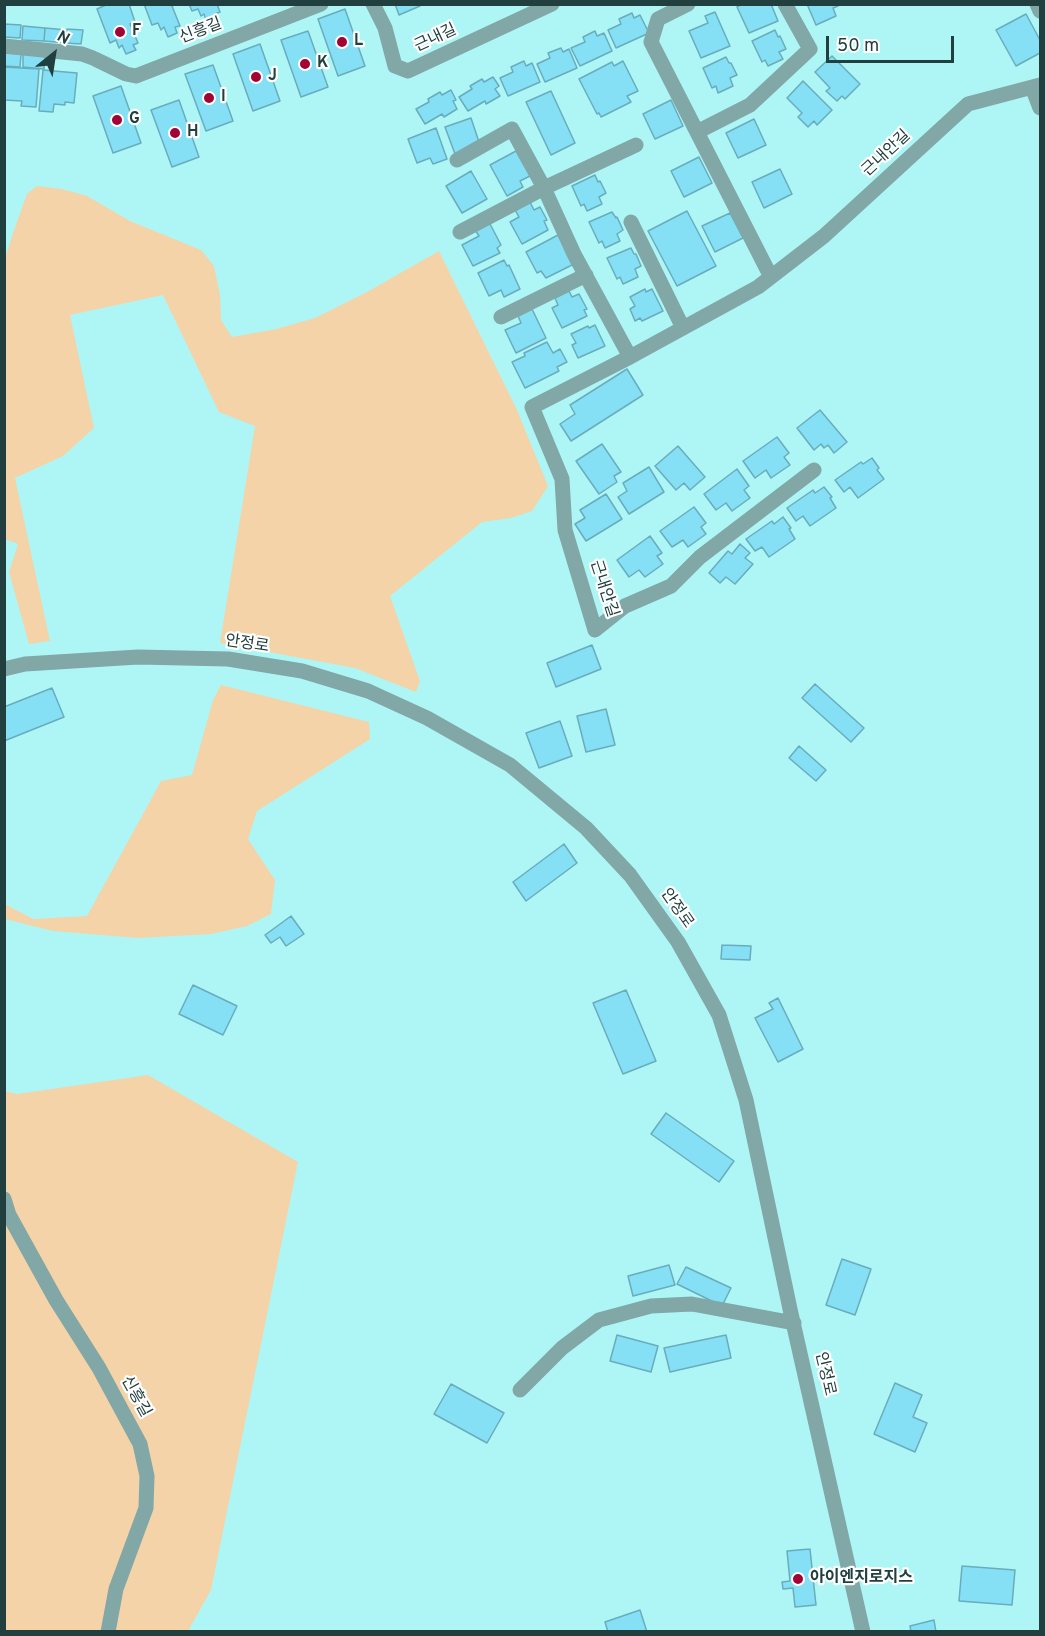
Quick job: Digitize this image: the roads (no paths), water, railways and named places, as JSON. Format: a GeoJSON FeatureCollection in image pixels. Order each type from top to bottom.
{"type":"FeatureCollection","features":[{"type":"Feature","properties":{"kind":"street","name":"신흥길"},"geometry":{"type":"LineString","coordinates":[[4,46],[82,54],[126,74],[136,76],[321,4]]}},
{"type":"Feature","properties":{"kind":"street","name":"근내길"},"geometry":{"type":"LineString","coordinates":[[373,4],[385,28],[394,66],[408,71],[552,4]]}},
{"type":"Feature","properties":{"kind":"street"},"geometry":{"type":"LineString","coordinates":[[688,4],[658,19],[651,42],[771,277]]}},
{"type":"Feature","properties":{"kind":"street"},"geometry":{"type":"LineString","coordinates":[[697,132],[750,105],[810,49],[785,4]]}},
{"type":"Feature","properties":{"kind":"street"},"geometry":{"type":"LineString","coordinates":[[1037,4],[1041,10]]}},
{"type":"Feature","properties":{"kind":"street"},"geometry":{"type":"LineString","coordinates":[[1036,86],[1041,108]]}},
{"type":"Feature","properties":{"kind":"street","name":"근내안길"},"geometry":{"type":"LineString","coordinates":[[814,470],[700,557],[671,585],[625,606],[595,630],[566,530],[562,478],[532,407],[758,287],[824,236],[968,104],[1036,86]]}},
{"type":"Feature","properties":{"kind":"street"},"geometry":{"type":"LineString","coordinates":[[457,160],[513,129],[630,357]]}},
{"type":"Feature","properties":{"kind":"street"},"geometry":{"type":"LineString","coordinates":[[460,232],[544,188],[636,145]]}},
{"type":"Feature","properties":{"kind":"street"},"geometry":{"type":"LineString","coordinates":[[631,222],[683,328]]}},
{"type":"Feature","properties":{"kind":"street"},"geometry":{"type":"LineString","coordinates":[[501,317],[586,275]]}},
{"type":"Feature","properties":{"kind":"street","name":"안정로"},"geometry":{"type":"LineString","coordinates":[[4,669],[25,664],[138,657],[228,659],[302,671],[368,691],[427,718],[510,765],[586,828],[630,874],[678,942],[719,1015],[746,1100],[863,1632]]}},
{"type":"Feature","properties":{"kind":"street","name":"신흥길"},"geometry":{"type":"LineString","coordinates":[[4,1199],[9,1215],[56,1300],[99,1368],[140,1444],[147,1476],[146,1508],[116,1589],[108,1632]]}},
{"type":"Feature","properties":{"kind":"street"},"geometry":{"type":"LineString","coordinates":[[520,1390],[562,1348],[599,1320],[651,1306],[692,1304],[794,1323]]}},
{"type":"Feature","properties":{"kind":"place","name":"F"},"geometry":{"type":"Point","coordinates":[120,32]}},
{"type":"Feature","properties":{"kind":"place","name":"L"},"geometry":{"type":"Point","coordinates":[342,42]}},
{"type":"Feature","properties":{"kind":"place","name":"K"},"geometry":{"type":"Point","coordinates":[305,64]}},
{"type":"Feature","properties":{"kind":"place","name":"J"},"geometry":{"type":"Point","coordinates":[256,77]}},
{"type":"Feature","properties":{"kind":"place","name":"I"},"geometry":{"type":"Point","coordinates":[209,98]}},
{"type":"Feature","properties":{"kind":"place","name":"G"},"geometry":{"type":"Point","coordinates":[117,120]}},
{"type":"Feature","properties":{"kind":"place","name":"H"},"geometry":{"type":"Point","coordinates":[175,133]}},
{"type":"Feature","properties":{"kind":"place","name":"아이엔지로지스"},"geometry":{"type":"Point","coordinates":[798,1579]}}]}
